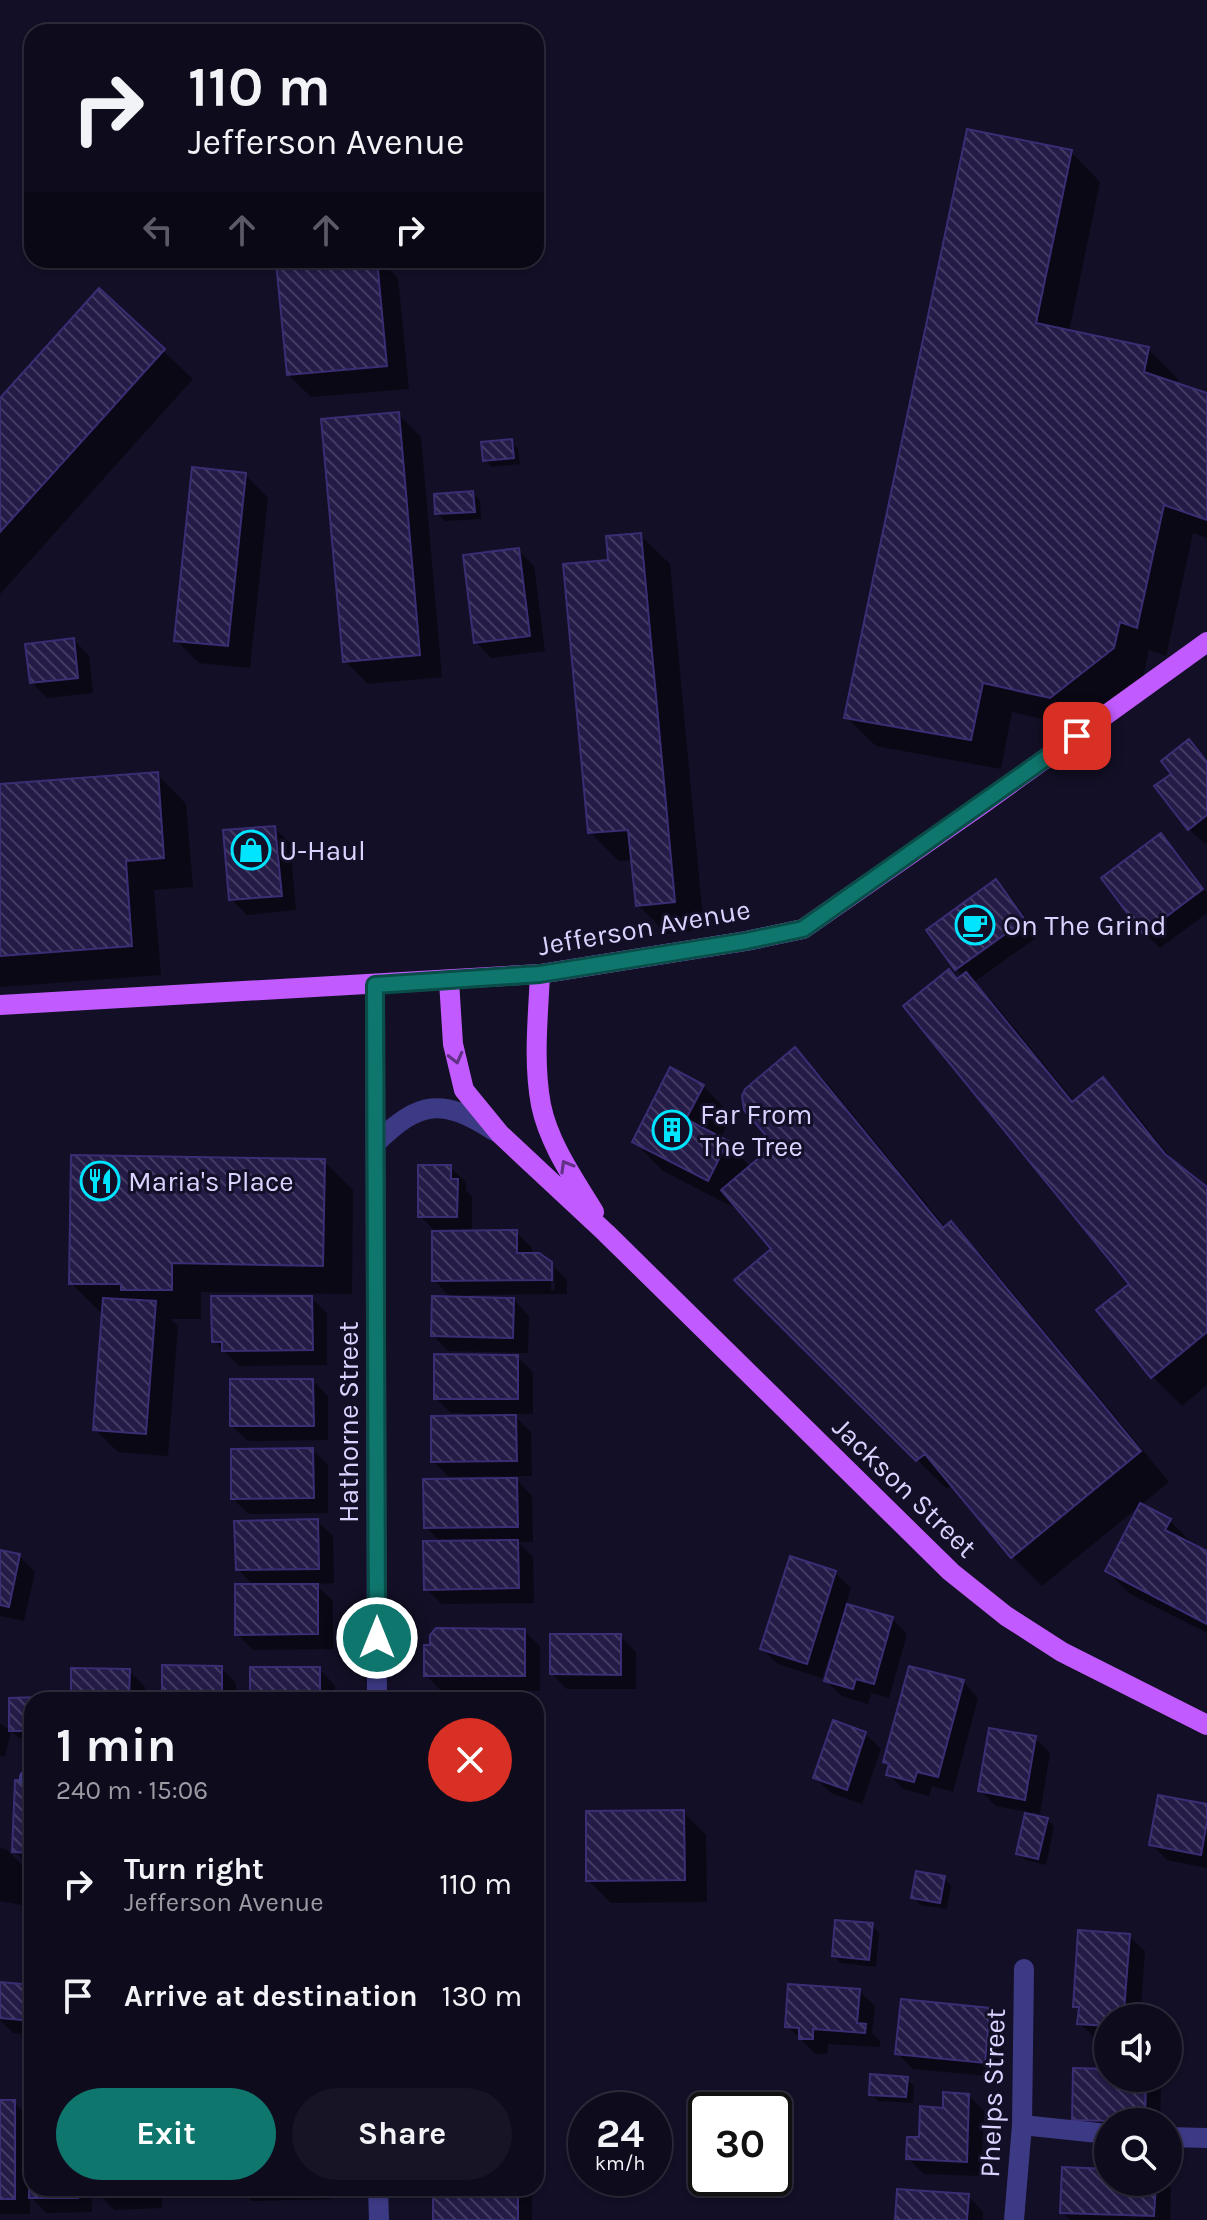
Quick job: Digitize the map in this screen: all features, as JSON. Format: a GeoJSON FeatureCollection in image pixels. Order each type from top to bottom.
{"type":"FeatureCollection","features":[{"type":"Feature","properties":{"kind":"main road","name":"Jefferson Avenue"},"geometry":{"type":"LineString","coordinates":[[0,1005],[540,974],[803,929],[1207,642]]}},
{"type":"Feature","properties":{"kind":"main road","name":"Jackson Street"},"geometry":{"type":"LineString","coordinates":[[540,974],[536,1058],[542,1108],[561,1158],[606,1233]]}},
{"type":"Feature","properties":{"kind":"main road","name":"Jackson Street"},"geometry":{"type":"LineString","coordinates":[[449,981],[453,1044],[464,1090],[500,1134],[606,1233],[951,1572],[1006,1616],[1062,1652],[1207,1725]]}},
{"type":"Feature","properties":{"kind":"street","name":"Hathorne Street"},"geometry":{"type":"LineString","coordinates":[[375,985],[377,1692]]}},
{"type":"Feature","properties":{"kind":"street"},"geometry":{"type":"LineString","coordinates":[[376,1143],[400,1120],[423,1109],[447,1108],[469,1114],[500,1134]]}},
{"type":"Feature","properties":{"kind":"street","name":"Phelps Street"},"geometry":{"type":"LineString","coordinates":[[1014,2220],[1022,2125],[1024,1969]]}},
{"type":"Feature","properties":{"kind":"street"},"geometry":{"type":"LineString","coordinates":[[1022,2125],[1094,2133]]}},
{"type":"Feature","properties":{"kind":"street"},"geometry":{"type":"LineString","coordinates":[[1182,2137],[1207,2138]]}},
{"type":"Feature","properties":{"kind":"street"},"geometry":{"type":"LineString","coordinates":[[362,2220],[379,2220],[378,2196]]}},
{"type":"Feature","properties":{"kind":"building"},"geometry":{"type":"Polygon","coordinates":[[[967,129],[1072,150],[1036,323],[1149,347],[1144,372],[1207,393],[1207,520],[1164,505],[1137,628],[1120,622],[1114,648],[1050,698],[983,683],[971,740],[844,718],[967,129]]]}},
{"type":"Feature","properties":{"kind":"building"},"geometry":{"type":"Polygon","coordinates":[[[277,268],[378,268],[387,366],[287,375],[277,268]]]}},
{"type":"Feature","properties":{"kind":"building"},"geometry":{"type":"Polygon","coordinates":[[[99,288],[165,349],[0,532],[0,398],[99,288]]]}},
{"type":"Feature","properties":{"kind":"building"},"geometry":{"type":"Polygon","coordinates":[[[399,412],[420,655],[343,662],[321,419],[399,412]]]}},
{"type":"Feature","properties":{"kind":"building"},"geometry":{"type":"Polygon","coordinates":[[[512,439],[514,458],[483,461],[481,442],[512,439]]]}},
{"type":"Feature","properties":{"kind":"building"},"geometry":{"type":"Polygon","coordinates":[[[192,467],[246,473],[228,646],[174,641],[192,467]]]}},
{"type":"Feature","properties":{"kind":"building"},"geometry":{"type":"Polygon","coordinates":[[[473,491],[475,512],[435,514],[434,494],[473,491]]]}},
{"type":"Feature","properties":{"kind":"building"},"geometry":{"type":"Polygon","coordinates":[[[641,533],[675,902],[636,906],[628,830],[588,833],[563,564],[608,560],[606,536],[641,533]]]}},
{"type":"Feature","properties":{"kind":"building"},"geometry":{"type":"Polygon","coordinates":[[[519,548],[530,636],[474,643],[463,555],[519,548]]]}},
{"type":"Feature","properties":{"kind":"building"},"geometry":{"type":"Polygon","coordinates":[[[74,638],[78,678],[30,683],[25,644],[74,638]]]}},
{"type":"Feature","properties":{"kind":"building"},"geometry":{"type":"Polygon","coordinates":[[[1189,739],[1207,762],[1207,815],[1188,830],[1154,786],[1171,774],[1161,761],[1189,739]]]}},
{"type":"Feature","properties":{"kind":"building"},"geometry":{"type":"Polygon","coordinates":[[[158,772],[164,858],[126,861],[132,946],[0,956],[0,784],[158,772]]]}},
{"type":"Feature","properties":{"kind":"building"},"geometry":{"type":"Polygon","coordinates":[[[275,826],[282,896],[229,900],[223,830],[275,826]]]}},
{"type":"Feature","properties":{"kind":"building"},"geometry":{"type":"Polygon","coordinates":[[[1161,833],[1203,889],[1143,934],[1101,878],[1161,833]]]}},
{"type":"Feature","properties":{"kind":"building","name":"On The Grind"},"geometry":{"type":"Polygon","coordinates":[[[996,879],[1025,920],[955,970],[926,930],[996,879]]]}},
{"type":"Feature","properties":{"kind":"building"},"geometry":{"type":"Polygon","coordinates":[[[949,969],[957,979],[966,972],[1072,1102],[1103,1077],[1165,1154],[1207,1187],[1207,1332],[1151,1378],[1096,1310],[1129,1284],[903,1006],[949,969]]]}},
{"type":"Feature","properties":{"kind":"building"},"geometry":{"type":"Polygon","coordinates":[[[795,1047],[943,1228],[951,1221],[1141,1451],[1011,1558],[925,1454],[916,1461],[734,1280],[771,1249],[721,1190],[774,1145],[744,1110],[742,1096],[745,1089],[795,1047]]]}},
{"type":"Feature","properties":{"kind":"building","name":"Far From The Tree"},"geometry":{"type":"Polygon","coordinates":[[[670,1067],[704,1085],[686,1119],[728,1141],[708,1181],[632,1142],[670,1067]]]}},
{"type":"Feature","properties":{"kind":"building"},"geometry":{"type":"Polygon","coordinates":[[[71,1155],[325,1159],[323,1266],[172,1263],[172,1290],[121,1290],[121,1284],[69,1284],[71,1155]]]}},
{"type":"Feature","properties":{"kind":"building"},"geometry":{"type":"Polygon","coordinates":[[[418,1165],[451,1165],[451,1179],[458,1179],[457,1217],[418,1217],[418,1165]]]}},
{"type":"Feature","properties":{"kind":"building"},"geometry":{"type":"Polygon","coordinates":[[[517,1230],[517,1253],[539,1253],[552,1262],[552,1280],[432,1281],[432,1231],[517,1230]]]}},
{"type":"Feature","properties":{"kind":"building"},"geometry":{"type":"Polygon","coordinates":[[[211,1296],[312,1296],[313,1350],[222,1351],[222,1342],[212,1342],[211,1296]]]}},
{"type":"Feature","properties":{"kind":"building"},"geometry":{"type":"Polygon","coordinates":[[[432,1296],[514,1298],[513,1338],[431,1336],[432,1296]]]}},
{"type":"Feature","properties":{"kind":"building"},"geometry":{"type":"Polygon","coordinates":[[[103,1298],[156,1301],[146,1434],[93,1430],[103,1298]]]}},
{"type":"Feature","properties":{"kind":"building"},"geometry":{"type":"Polygon","coordinates":[[[434,1354],[518,1355],[518,1399],[434,1399],[434,1354]]]}},
{"type":"Feature","properties":{"kind":"building"},"geometry":{"type":"Polygon","coordinates":[[[230,1379],[313,1379],[314,1426],[230,1426],[230,1379]]]}},
{"type":"Feature","properties":{"kind":"building"},"geometry":{"type":"Polygon","coordinates":[[[516,1415],[517,1461],[431,1462],[431,1416],[516,1415]]]}},
{"type":"Feature","properties":{"kind":"building"},"geometry":{"type":"Polygon","coordinates":[[[313,1448],[314,1498],[231,1499],[231,1449],[313,1448]]]}},
{"type":"Feature","properties":{"kind":"building"},"geometry":{"type":"Polygon","coordinates":[[[517,1478],[518,1527],[424,1528],[423,1479],[517,1478]]]}},
{"type":"Feature","properties":{"kind":"building"},"geometry":{"type":"Polygon","coordinates":[[[1140,1503],[1171,1519],[1165,1530],[1207,1551],[1207,1624],[1105,1571],[1140,1503]]]}},
{"type":"Feature","properties":{"kind":"building"},"geometry":{"type":"Polygon","coordinates":[[[318,1519],[319,1569],[236,1570],[234,1521],[318,1519]]]}},
{"type":"Feature","properties":{"kind":"building"},"geometry":{"type":"Polygon","coordinates":[[[518,1540],[519,1588],[424,1590],[423,1541],[518,1540]]]}},
{"type":"Feature","properties":{"kind":"building"},"geometry":{"type":"Polygon","coordinates":[[[0,1550],[20,1554],[9,1607],[0,1605],[0,1550]]]}},
{"type":"Feature","properties":{"kind":"building"},"geometry":{"type":"Polygon","coordinates":[[[790,1556],[836,1571],[807,1664],[760,1649],[790,1556]]]}},
{"type":"Feature","properties":{"kind":"building"},"geometry":{"type":"Polygon","coordinates":[[[235,1584],[318,1584],[318,1634],[235,1635],[235,1584]]]}},
{"type":"Feature","properties":{"kind":"building"},"geometry":{"type":"Polygon","coordinates":[[[847,1604],[893,1617],[874,1684],[856,1679],[853,1689],[824,1681],[847,1604]]]}},
{"type":"Feature","properties":{"kind":"building"},"geometry":{"type":"Polygon","coordinates":[[[436,1628],[525,1629],[525,1676],[424,1676],[424,1645],[430,1645],[430,1635],[436,1628]]]}},
{"type":"Feature","properties":{"kind":"building"},"geometry":{"type":"Polygon","coordinates":[[[550,1634],[621,1634],[621,1675],[550,1674],[550,1634]]]}},
{"type":"Feature","properties":{"kind":"building"},"geometry":{"type":"Polygon","coordinates":[[[162,1665],[222,1666],[222,1692],[162,1692],[162,1665]]]}},
{"type":"Feature","properties":{"kind":"building"},"geometry":{"type":"Polygon","coordinates":[[[909,1666],[964,1680],[938,1777],[917,1772],[914,1782],[886,1775],[889,1764],[883,1762],[909,1666]]]}},
{"type":"Feature","properties":{"kind":"building"},"geometry":{"type":"Polygon","coordinates":[[[250,1667],[320,1667],[320,1692],[250,1692],[250,1667]]]}},
{"type":"Feature","properties":{"kind":"building"},"geometry":{"type":"Polygon","coordinates":[[[71,1668],[130,1669],[129,1692],[71,1692],[71,1668]]]}},
{"type":"Feature","properties":{"kind":"building"},"geometry":{"type":"Polygon","coordinates":[[[9,1698],[24,1698],[24,1731],[9,1731],[9,1698]]]}},
{"type":"Feature","properties":{"kind":"building"},"geometry":{"type":"Polygon","coordinates":[[[833,1720],[866,1732],[847,1790],[813,1778],[833,1720]]]}},
{"type":"Feature","properties":{"kind":"building"},"geometry":{"type":"Polygon","coordinates":[[[989,1728],[1036,1736],[1025,1800],[978,1791],[989,1728]]]}},
{"type":"Feature","properties":{"kind":"building"},"geometry":{"type":"Polygon","coordinates":[[[15,1780],[24,1780],[24,1853],[12,1852],[15,1780]]]}},
{"type":"Feature","properties":{"kind":"building"},"geometry":{"type":"Polygon","coordinates":[[[1158,1795],[1207,1804],[1201,1855],[1149,1845],[1158,1795]]]}},
{"type":"Feature","properties":{"kind":"building"},"geometry":{"type":"Polygon","coordinates":[[[684,1810],[685,1880],[586,1881],[586,1811],[684,1810]]]}},
{"type":"Feature","properties":{"kind":"building"},"geometry":{"type":"Polygon","coordinates":[[[1025,1813],[1048,1818],[1038,1859],[1016,1854],[1025,1813]]]}},
{"type":"Feature","properties":{"kind":"building"},"geometry":{"type":"Polygon","coordinates":[[[916,1871],[945,1876],[940,1903],[911,1898],[916,1871]]]}},
{"type":"Feature","properties":{"kind":"building"},"geometry":{"type":"Polygon","coordinates":[[[835,1920],[873,1923],[869,1960],[832,1956],[835,1920]]]}},
{"type":"Feature","properties":{"kind":"building"},"geometry":{"type":"Polygon","coordinates":[[[1078,1930],[1130,1934],[1125,2004],[1094,2004],[1094,2025],[1077,2024],[1079,2007],[1073,2007],[1078,1930]]]}},
{"type":"Feature","properties":{"kind":"building"},"geometry":{"type":"Polygon","coordinates":[[[0,1982],[24,1984],[24,2020],[0,2018],[0,1982]]]}},
{"type":"Feature","properties":{"kind":"building"},"geometry":{"type":"Polygon","coordinates":[[[788,1984],[860,1989],[857,2023],[866,2024],[865,2033],[813,2029],[813,2039],[799,2039],[799,2028],[785,2027],[788,1984]]]}},
{"type":"Feature","properties":{"kind":"building"},"geometry":{"type":"Polygon","coordinates":[[[901,1999],[990,2008],[985,2063],[895,2054],[901,1999]]]}},
{"type":"Feature","properties":{"kind":"building"},"geometry":{"type":"Polygon","coordinates":[[[1073,2068],[1094,2069],[1094,2092],[1146,2092],[1145,2108],[1094,2108],[1094,2121],[1072,2120],[1073,2068]]]}},
{"type":"Feature","properties":{"kind":"building"},"geometry":{"type":"Polygon","coordinates":[[[870,2074],[908,2077],[906,2097],[869,2095],[870,2074]]]}},
{"type":"Feature","properties":{"kind":"building"},"geometry":{"type":"Polygon","coordinates":[[[943,2092],[969,2094],[967,2162],[906,2159],[907,2137],[919,2137],[920,2106],[943,2108],[943,2092]]]}},
{"type":"Feature","properties":{"kind":"building"},"geometry":{"type":"Polygon","coordinates":[[[0,2100],[15,2100],[15,2199],[0,2199],[0,2100]]]}},
{"type":"Feature","properties":{"kind":"building"},"geometry":{"type":"Polygon","coordinates":[[[1062,2167],[1094,2168],[1094,2196],[1155,2196],[1154,2216],[1060,2213],[1062,2167]]]}},
{"type":"Feature","properties":{"kind":"building"},"geometry":{"type":"Polygon","coordinates":[[[897,2189],[969,2194],[967,2220],[895,2220],[897,2189]]]}},
{"type":"Feature","properties":{"kind":"building"},"geometry":{"type":"Polygon","coordinates":[[[29,2196],[78,2196],[78,2198],[29,2196]]]}},
{"type":"Feature","properties":{"kind":"building"},"geometry":{"type":"Polygon","coordinates":[[[433,2196],[518,2196],[518,2220],[433,2220],[433,2196]]]}},
{"type":"Feature","properties":{"kind":"place","name":"U-Haul"},"geometry":{"type":"Point","coordinates":[251,850]}},
{"type":"Feature","properties":{"kind":"place","name":"On The Grind"},"geometry":{"type":"Point","coordinates":[975,925]}},
{"type":"Feature","properties":{"kind":"place","name":"Far From The Tree"},"geometry":{"type":"Point","coordinates":[672,1130]}},
{"type":"Feature","properties":{"kind":"place","name":"Maria's Place"},"geometry":{"type":"Point","coordinates":[100,1181]}},
{"type":"Feature","properties":{"kind":"route"},"geometry":{"type":"LineString","coordinates":[[377,1638],[375,985],[540,974],[803,929],[1077,736]]}}]}
